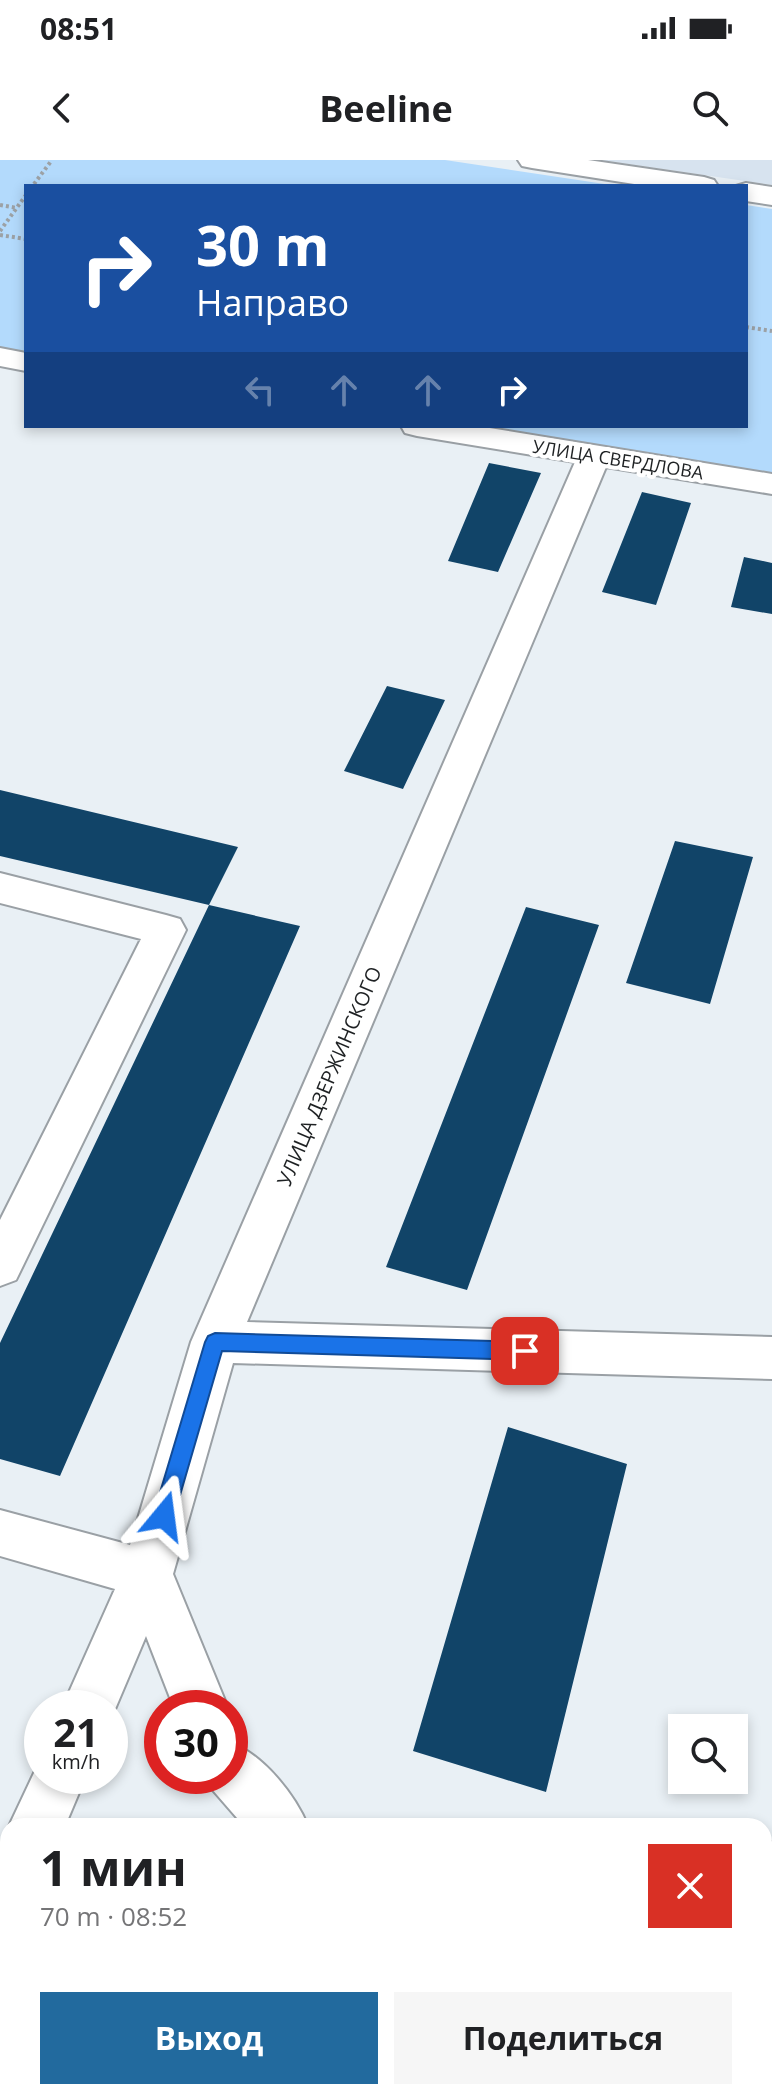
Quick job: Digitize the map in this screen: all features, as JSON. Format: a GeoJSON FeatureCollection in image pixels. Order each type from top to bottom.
{"type":"FeatureCollection","features":[{"type":"Feature","properties":{"kind":"street"},"geometry":{"type":"LineString","coordinates":[[532,160],[691,184]]}},
{"type":"Feature","properties":{"kind":"street"},"geometry":{"type":"LineString","coordinates":[[748,192],[772,196]]}},
{"type":"Feature","properties":{"kind":"street"},"geometry":{"type":"LineString","coordinates":[[0,357],[24,362]]}},
{"type":"Feature","properties":{"kind":"street","name":"УЛИЦА СВЕРДЛОВА"},"geometry":{"type":"LineString","coordinates":[[429,428],[772,484]]}},
{"type":"Feature","properties":{"kind":"street","name":"УЛИЦА ДЗЕРЖИНСКОГО"},"geometry":{"type":"LineString","coordinates":[[97,1690],[147,1574],[215,1342],[594,455]]}},
{"type":"Feature","properties":{"kind":"street"},"geometry":{"type":"LineString","coordinates":[[0,888],[166,930],[0,1266]]}},
{"type":"Feature","properties":{"kind":"street"},"geometry":{"type":"LineString","coordinates":[[215,1342],[772,1358]]}},
{"type":"Feature","properties":{"kind":"street"},"geometry":{"type":"LineString","coordinates":[[0,1533],[147,1574],[194,1690]]}},
{"type":"Feature","properties":{"kind":"street"},"geometry":{"type":"LineString","coordinates":[[248,1790],[273,1818]]}},
{"type":"Feature","properties":{"kind":"street"},"geometry":{"type":"LineString","coordinates":[[41,1818],[51,1794]]}},
{"type":"Feature","properties":{"kind":"path"},"geometry":{"type":"LineString","coordinates":[[34,184],[52,160]]}},
{"type":"Feature","properties":{"kind":"path"},"geometry":{"type":"LineString","coordinates":[[24,198],[0,233],[24,239]]}},
{"type":"Feature","properties":{"kind":"path"},"geometry":{"type":"LineString","coordinates":[[0,205],[17,208]]}},
{"type":"Feature","properties":{"kind":"path"},"geometry":{"type":"LineString","coordinates":[[748,327],[772,331]]}},
{"type":"Feature","properties":{"kind":"shaded area"},"geometry":{"type":"Polygon","coordinates":[[[0,160],[445,160],[605,184],[24,184],[24,352],[0,347],[0,160]]]}},
{"type":"Feature","properties":{"kind":"shaded area"},"geometry":{"type":"Polygon","coordinates":[[[600,160],[772,160],[772,185],[600,160]]]}},
{"type":"Feature","properties":{"kind":"shaded area"},"geometry":{"type":"Polygon","coordinates":[[[748,205],[772,209],[772,474],[493,428],[748,428],[748,205]]]}},
{"type":"Feature","properties":{"kind":"building"},"geometry":{"type":"Polygon","coordinates":[[[489,463],[541,473],[498,572],[448,561],[489,463]]]}},
{"type":"Feature","properties":{"kind":"building"},"geometry":{"type":"Polygon","coordinates":[[[642,492],[691,503],[656,605],[602,592],[642,492]]]}},
{"type":"Feature","properties":{"kind":"building"},"geometry":{"type":"Polygon","coordinates":[[[744,557],[772,563],[772,614],[731,607],[744,557]]]}},
{"type":"Feature","properties":{"kind":"building"},"geometry":{"type":"Polygon","coordinates":[[[387,686],[445,700],[403,789],[344,771],[387,686]]]}},
{"type":"Feature","properties":{"kind":"building"},"geometry":{"type":"Polygon","coordinates":[[[0,790],[238,847],[209,905],[0,856],[0,790]]]}},
{"type":"Feature","properties":{"kind":"building"},"geometry":{"type":"Polygon","coordinates":[[[675,841],[753,857],[710,1004],[626,983],[675,841]]]}},
{"type":"Feature","properties":{"kind":"building"},"geometry":{"type":"Polygon","coordinates":[[[209,905],[300,926],[60,1476],[0,1459],[0,1343],[209,905]]]}},
{"type":"Feature","properties":{"kind":"building"},"geometry":{"type":"Polygon","coordinates":[[[526,907],[599,925],[467,1290],[386,1267],[526,907]]]}},
{"type":"Feature","properties":{"kind":"building"},"geometry":{"type":"Polygon","coordinates":[[[508,1427],[627,1464],[546,1792],[413,1751],[508,1427]]]}},
{"type":"Feature","properties":{"kind":"route"},"geometry":{"type":"LineString","coordinates":[[164,1516],[215,1342],[525,1351]]}}]}
